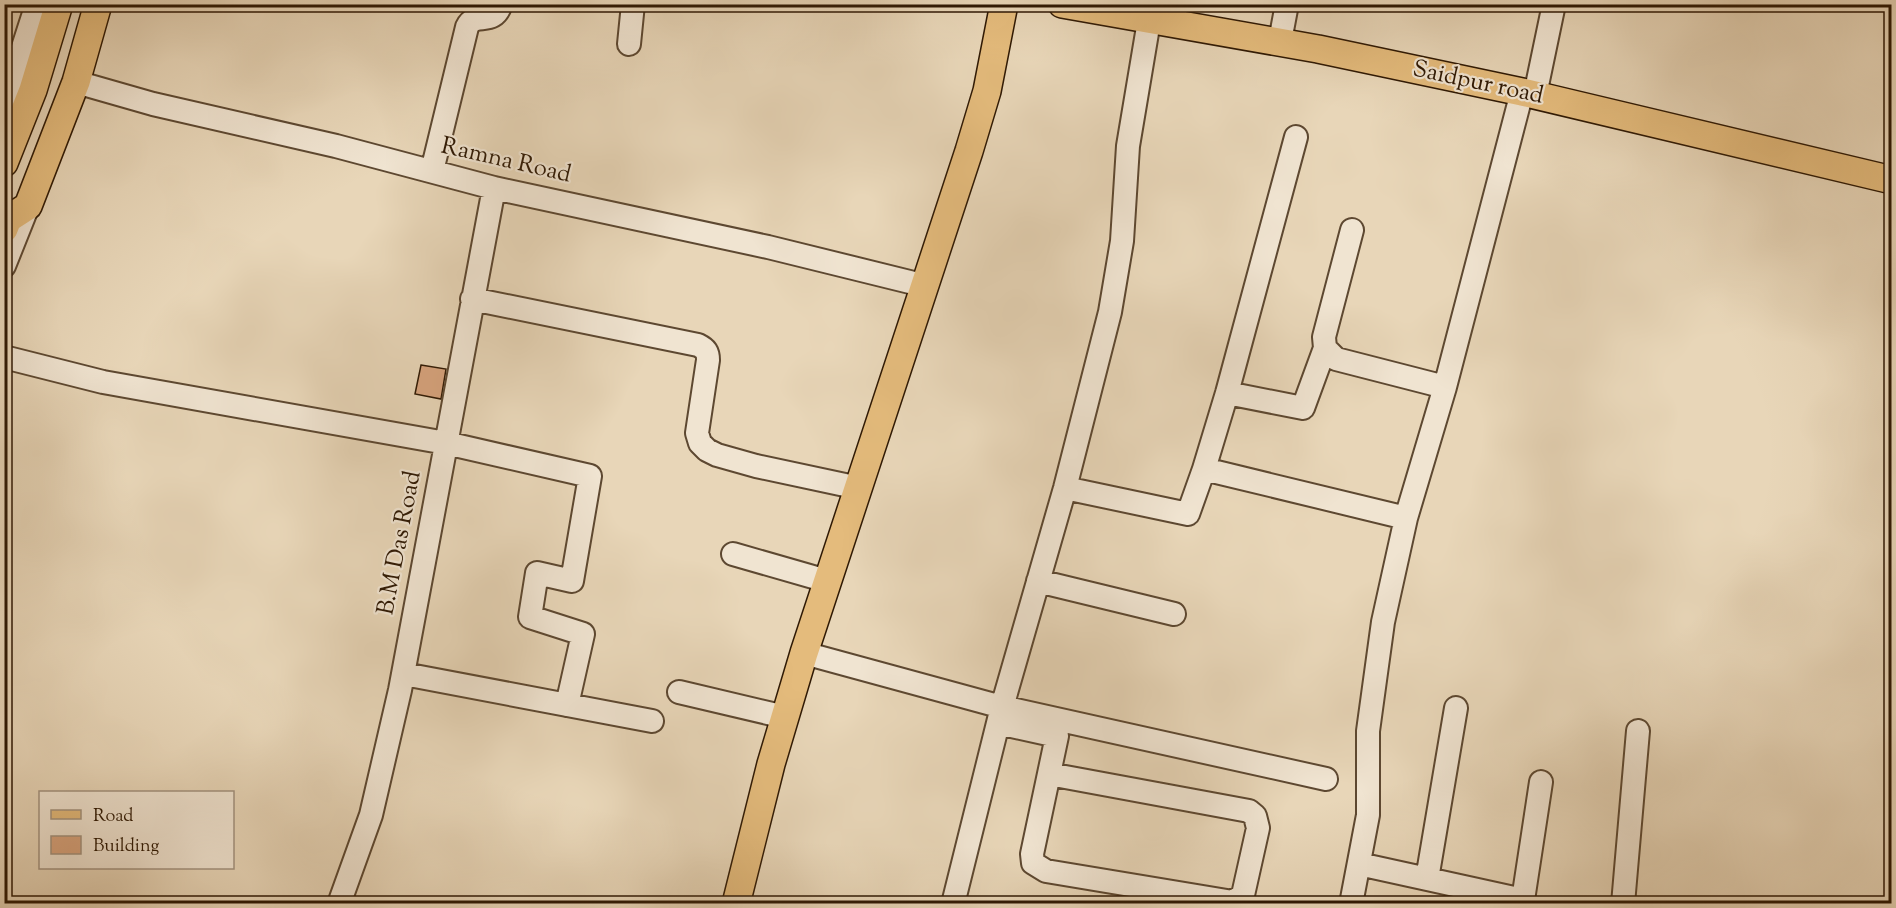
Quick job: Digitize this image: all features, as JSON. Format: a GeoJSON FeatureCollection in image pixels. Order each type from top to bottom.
{"type":"FeatureCollection","features":[{"type":"Feature","properties":{"kind":"main road"},"geometry":{"type":"LineString","coordinates":[[4,163],[33,90],[59,4]]}},
{"type":"Feature","properties":{"kind":"main road"},"geometry":{"type":"LineString","coordinates":[[4,229],[8,219],[28,206],[76,82],[98,4]]}},
{"type":"Feature","properties":{"kind":"main road"},"geometry":{"type":"LineString","coordinates":[[735,903],[804,653],[926,286],[987,91],[1004,4]]}},
{"type":"Feature","properties":{"kind":"main road","name":"Saidpur road"},"geometry":{"type":"LineString","coordinates":[[1062,4],[1149,21],[1280,41],[1528,94],[1892,180]]}},
{"type":"Feature","properties":{"kind":"street"},"geometry":{"type":"LineString","coordinates":[[4,106],[12,59],[37,4]]}},
{"type":"Feature","properties":{"kind":"street"},"geometry":{"type":"LineString","coordinates":[[432,171],[467,27],[476,19],[493,17],[498,13],[501,4]]}},
{"type":"Feature","properties":{"kind":"street"},"geometry":{"type":"LineString","coordinates":[[629,44],[633,4]]}},
{"type":"Feature","properties":{"kind":"street"},"geometry":{"type":"LineString","coordinates":[[1280,41],[1287,4]]}},
{"type":"Feature","properties":{"kind":"street"},"geometry":{"type":"LineString","coordinates":[[1351,903],[1368,815],[1368,731],[1383,622],[1406,518],[1554,4]]}},
{"type":"Feature","properties":{"kind":"street"},"geometry":{"type":"LineString","coordinates":[[953,903],[1000,715],[1065,488],[1110,312],[1122,241],[1128,146],[1149,21]]}},
{"type":"Feature","properties":{"kind":"street","name":"Ramna Road"},"geometry":{"type":"LineString","coordinates":[[76,82],[153,104],[263,128],[494,188],[768,247],[926,286]]}},
{"type":"Feature","properties":{"kind":"street"},"geometry":{"type":"LineString","coordinates":[[1065,488],[1188,514],[1227,393],[1296,136]]}},
{"type":"Feature","properties":{"kind":"street","name":"B.M Das Road"},"geometry":{"type":"LineString","coordinates":[[339,903],[371,815],[404,674],[494,188]]}},
{"type":"Feature","properties":{"kind":"street"},"geometry":{"type":"LineString","coordinates":[[4,266],[28,206]]}},
{"type":"Feature","properties":{"kind":"street"},"geometry":{"type":"LineString","coordinates":[[1227,393],[1303,408],[1325,348],[1324,337],[1353,230]]}},
{"type":"Feature","properties":{"kind":"street"},"geometry":{"type":"LineString","coordinates":[[472,299],[698,345],[708,353],[697,434],[706,450],[756,466],[859,488]]}},
{"type":"Feature","properties":{"kind":"street"},"geometry":{"type":"LineString","coordinates":[[1325,348],[1336,359],[1445,387]]}},
{"type":"Feature","properties":{"kind":"street"},"geometry":{"type":"LineString","coordinates":[[4,357],[103,382],[446,443],[590,476],[572,581],[537,573],[530,617],[583,634],[567,705]]}},
{"type":"Feature","properties":{"kind":"street"},"geometry":{"type":"LineString","coordinates":[[1204,469],[1406,518]]}},
{"type":"Feature","properties":{"kind":"street"},"geometry":{"type":"LineString","coordinates":[[733,554],[827,581]]}},
{"type":"Feature","properties":{"kind":"street"},"geometry":{"type":"LineString","coordinates":[[1038,582],[1174,614]]}},
{"type":"Feature","properties":{"kind":"street"},"geometry":{"type":"LineString","coordinates":[[804,653],[1000,715],[1057,736],[1032,854],[1033,863],[1046,871],[1233,902],[1243,895],[1258,828],[1255,816],[1249,811],[1049,774]]}},
{"type":"Feature","properties":{"kind":"street"},"geometry":{"type":"LineString","coordinates":[[404,674],[652,721]]}},
{"type":"Feature","properties":{"kind":"street"},"geometry":{"type":"LineString","coordinates":[[679,692],[785,717]]}},
{"type":"Feature","properties":{"kind":"street"},"geometry":{"type":"LineString","coordinates":[[1427,879],[1456,708]]}},
{"type":"Feature","properties":{"kind":"street"},"geometry":{"type":"LineString","coordinates":[[1000,715],[1326,779]]}},
{"type":"Feature","properties":{"kind":"street"},"geometry":{"type":"LineString","coordinates":[[1623,903],[1638,731]]}},
{"type":"Feature","properties":{"kind":"street"},"geometry":{"type":"LineString","coordinates":[[1359,864],[1523,900],[1541,782]]}},
{"type":"Feature","properties":{"kind":"building"},"geometry":{"type":"Polygon","coordinates":[[[421,365],[446,369],[441,399],[415,394],[421,365]]]}}]}
